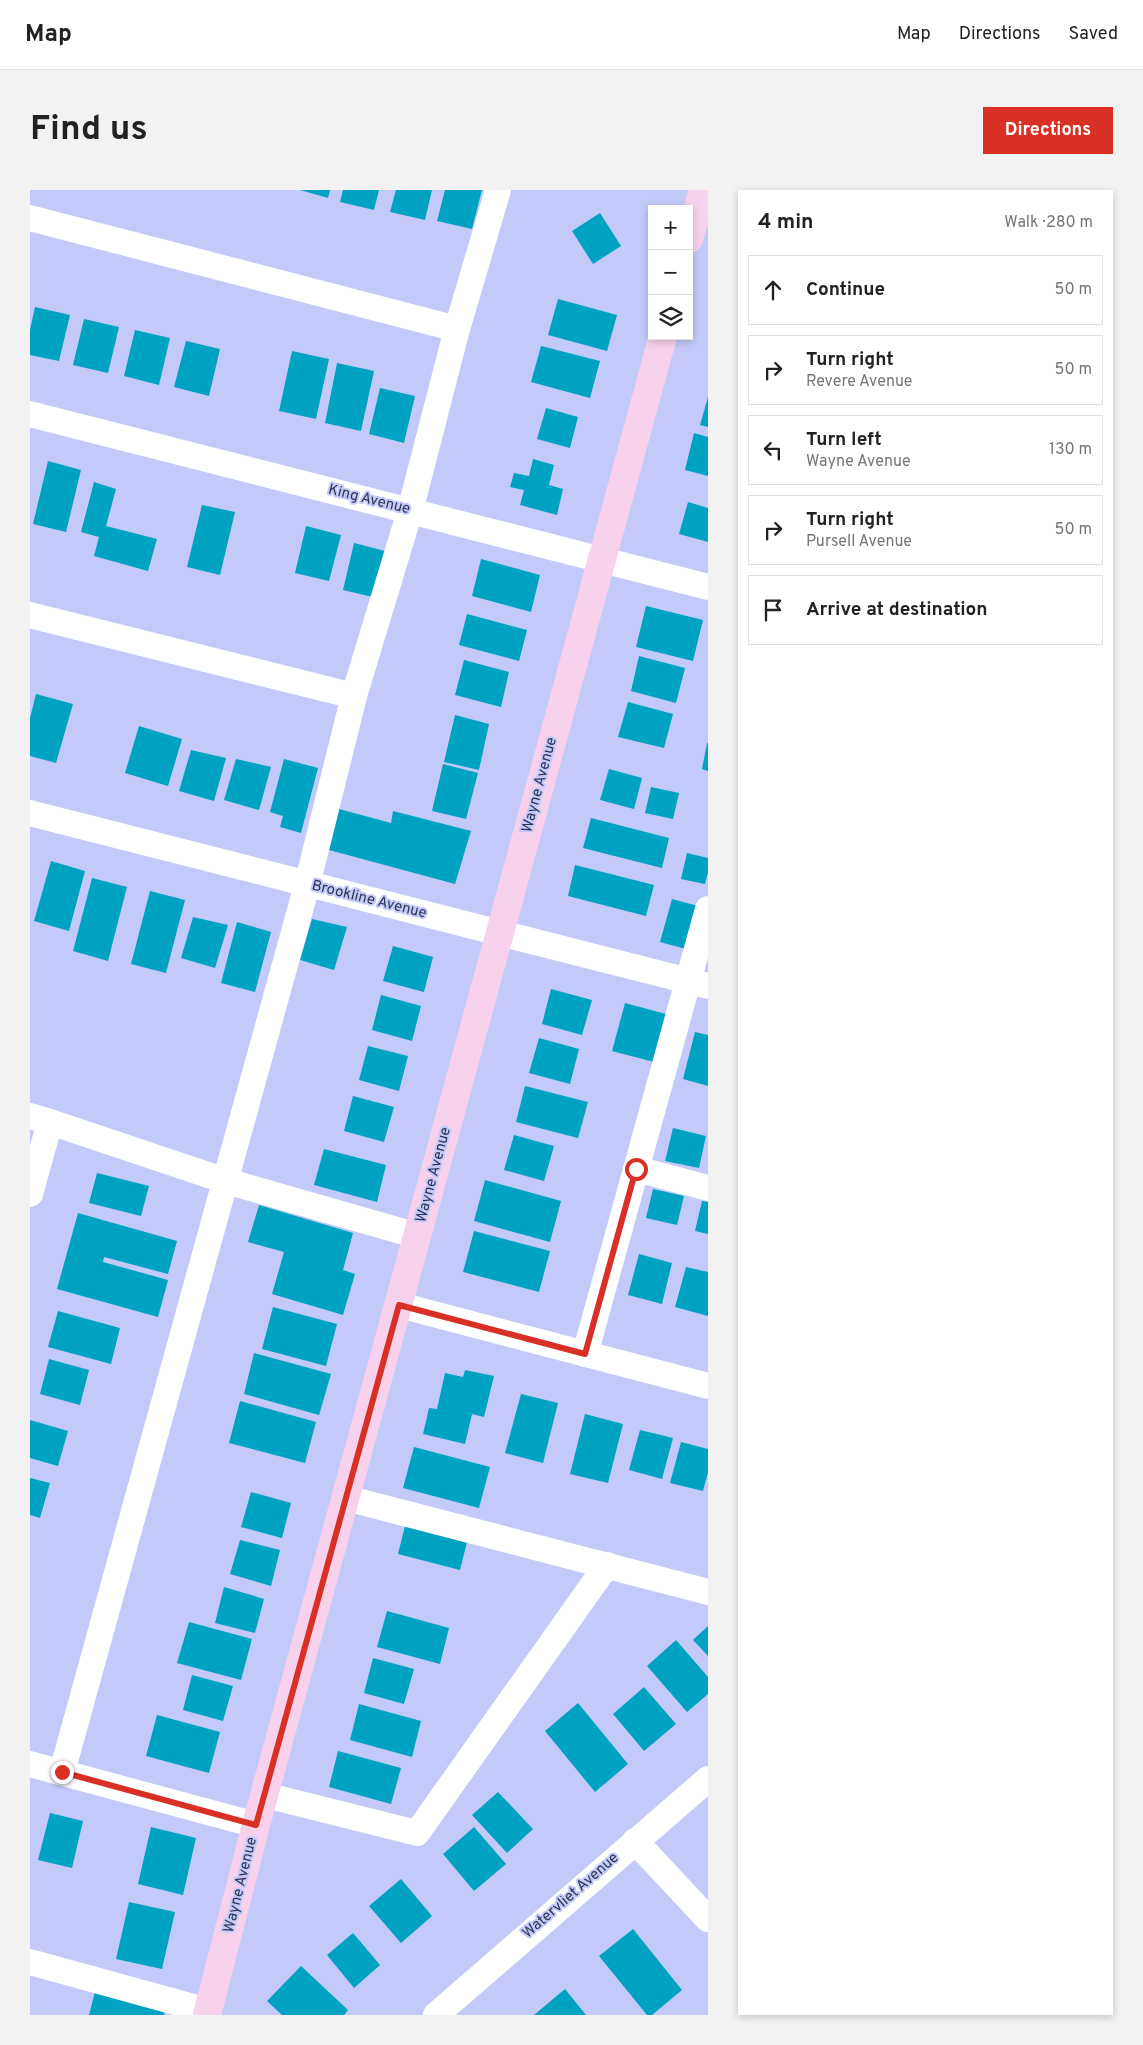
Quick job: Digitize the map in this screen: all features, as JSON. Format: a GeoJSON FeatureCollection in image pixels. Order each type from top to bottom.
{"type":"FeatureCollection","features":[{"type":"Feature","properties":{"kind":"main road"},"geometry":{"type":"LineString","coordinates":[[693,225],[703,190]]}},
{"type":"Feature","properties":{"kind":"main road","name":"Wayne Avenue"},"geometry":{"type":"LineString","coordinates":[[208,2013],[256,1825],[662,340]]}},
{"type":"Feature","properties":{"kind":"street"},"geometry":{"type":"LineString","coordinates":[[62,1772],[307,885],[354,696],[410,511],[457,328],[498,190]]}},
{"type":"Feature","properties":{"kind":"street"},"geometry":{"type":"LineString","coordinates":[[30,218],[457,328]]}},
{"type":"Feature","properties":{"kind":"street","name":"King Avenue"},"geometry":{"type":"LineString","coordinates":[[30,414],[708,587]]}},
{"type":"Feature","properties":{"kind":"street"},"geometry":{"type":"LineString","coordinates":[[30,615],[354,696]]}},
{"type":"Feature","properties":{"kind":"street","name":"Brookline Avenue"},"geometry":{"type":"LineString","coordinates":[[30,813],[698,983]]}},
{"type":"Feature","properties":{"kind":"street"},"geometry":{"type":"LineString","coordinates":[[585,1354],[636,1169],[698,983],[708,908]]}},
{"type":"Feature","properties":{"kind":"street"},"geometry":{"type":"LineString","coordinates":[[30,1194],[40,1119],[226,1181],[418,1236]]}},
{"type":"Feature","properties":{"kind":"street"},"geometry":{"type":"LineString","coordinates":[[636,1169],[708,1188]]}},
{"type":"Feature","properties":{"kind":"street"},"geometry":{"type":"LineString","coordinates":[[399,1305],[708,1386]]}},
{"type":"Feature","properties":{"kind":"street"},"geometry":{"type":"LineString","coordinates":[[346,1498],[708,1592]]}},
{"type":"Feature","properties":{"kind":"street"},"geometry":{"type":"LineString","coordinates":[[265,1795],[417,1833],[607,1565]]}},
{"type":"Feature","properties":{"kind":"street"},"geometry":{"type":"LineString","coordinates":[[30,1764],[256,1825]]}},
{"type":"Feature","properties":{"kind":"street","name":"Watervliet Avenue"},"geometry":{"type":"LineString","coordinates":[[436,2015],[708,1779]]}},
{"type":"Feature","properties":{"kind":"street"},"geometry":{"type":"LineString","coordinates":[[636,1841],[708,1919]]}},
{"type":"Feature","properties":{"kind":"street"},"geometry":{"type":"LineString","coordinates":[[30,1962],[208,2013]]}},
{"type":"Feature","properties":{"kind":"building"},"geometry":{"type":"Polygon","coordinates":[[[300,190],[330,190],[328,198],[300,190]]]}},
{"type":"Feature","properties":{"kind":"building"},"geometry":{"type":"Polygon","coordinates":[[[343,190],[379,190],[374,210],[340,202],[343,190]]]}},
{"type":"Feature","properties":{"kind":"building"},"geometry":{"type":"Polygon","coordinates":[[[396,190],[432,190],[425,220],[390,212],[396,190]]]}},
{"type":"Feature","properties":{"kind":"building"},"geometry":{"type":"Polygon","coordinates":[[[445,190],[482,190],[472,229],[437,221],[445,190]]]}},
{"type":"Feature","properties":{"kind":"building"},"geometry":{"type":"Polygon","coordinates":[[[600,213],[621,246],[593,264],[572,231],[600,213]]]}},
{"type":"Feature","properties":{"kind":"building"},"geometry":{"type":"Polygon","coordinates":[[[558,299],[617,315],[607,351],[548,335],[558,299]]]}},
{"type":"Feature","properties":{"kind":"building"},"geometry":{"type":"Polygon","coordinates":[[[35,307],[70,315],[59,361],[30,355],[30,330],[35,307]]]}},
{"type":"Feature","properties":{"kind":"building"},"geometry":{"type":"Polygon","coordinates":[[[84,319],[119,327],[108,373],[73,365],[84,319]]]}},
{"type":"Feature","properties":{"kind":"building"},"geometry":{"type":"Polygon","coordinates":[[[135,330],[170,338],[159,385],[124,376],[135,330]]]}},
{"type":"Feature","properties":{"kind":"building"},"geometry":{"type":"Polygon","coordinates":[[[186,341],[220,349],[209,396],[174,387],[186,341]]]}},
{"type":"Feature","properties":{"kind":"building"},"geometry":{"type":"Polygon","coordinates":[[[541,346],[600,361],[590,398],[531,382],[541,346]]]}},
{"type":"Feature","properties":{"kind":"building"},"geometry":{"type":"Polygon","coordinates":[[[292,351],[329,359],[316,419],[279,411],[292,351]]]}},
{"type":"Feature","properties":{"kind":"building"},"geometry":{"type":"Polygon","coordinates":[[[337,363],[374,371],[361,431],[325,423],[337,363]]]}},
{"type":"Feature","properties":{"kind":"building"},"geometry":{"type":"Polygon","coordinates":[[[380,388],[415,396],[404,443],[369,434],[380,388]]]}},
{"type":"Feature","properties":{"kind":"building"},"geometry":{"type":"Polygon","coordinates":[[[708,397],[708,427],[700,425],[708,397]]]}},
{"type":"Feature","properties":{"kind":"building"},"geometry":{"type":"Polygon","coordinates":[[[546,408],[578,417],[570,448],[537,439],[546,408]]]}},
{"type":"Feature","properties":{"kind":"building"},"geometry":{"type":"Polygon","coordinates":[[[694,433],[708,437],[708,476],[685,470],[694,433]]]}},
{"type":"Feature","properties":{"kind":"building"},"geometry":{"type":"Polygon","coordinates":[[[533,459],[554,465],[549,485],[563,489],[557,515],[520,505],[524,490],[510,487],[514,473],[529,476],[533,459]]]}},
{"type":"Feature","properties":{"kind":"building"},"geometry":{"type":"Polygon","coordinates":[[[48,461],[81,470],[66,532],[33,524],[48,461]]]}},
{"type":"Feature","properties":{"kind":"building"},"geometry":{"type":"Polygon","coordinates":[[[94,482],[116,489],[106,526],[157,539],[148,571],[94,556],[99,537],[81,532],[94,482]]]}},
{"type":"Feature","properties":{"kind":"building"},"geometry":{"type":"Polygon","coordinates":[[[688,502],[708,508],[708,542],[679,534],[688,502]]]}},
{"type":"Feature","properties":{"kind":"building"},"geometry":{"type":"Polygon","coordinates":[[[202,505],[235,512],[220,575],[187,567],[202,505]]]}},
{"type":"Feature","properties":{"kind":"building"},"geometry":{"type":"Polygon","coordinates":[[[306,526],[341,535],[329,581],[295,573],[306,526]]]}},
{"type":"Feature","properties":{"kind":"building"},"geometry":{"type":"Polygon","coordinates":[[[354,543],[389,552],[377,598],[343,590],[354,543]]]}},
{"type":"Feature","properties":{"kind":"building"},"geometry":{"type":"Polygon","coordinates":[[[481,559],[540,575],[531,612],[472,596],[481,559]]]}},
{"type":"Feature","properties":{"kind":"building"},"geometry":{"type":"Polygon","coordinates":[[[646,606],[703,620],[693,661],[636,647],[646,606]]]}},
{"type":"Feature","properties":{"kind":"building"},"geometry":{"type":"Polygon","coordinates":[[[467,614],[527,630],[519,661],[459,645],[467,614]]]}},
{"type":"Feature","properties":{"kind":"building"},"geometry":{"type":"Polygon","coordinates":[[[639,656],[685,668],[676,703],[631,691],[639,656]]]}},
{"type":"Feature","properties":{"kind":"building"},"geometry":{"type":"Polygon","coordinates":[[[464,660],[509,672],[501,707],[455,695],[464,660]]]}},
{"type":"Feature","properties":{"kind":"building"},"geometry":{"type":"Polygon","coordinates":[[[36,694],[73,704],[56,763],[30,756],[30,718],[36,694]]]}},
{"type":"Feature","properties":{"kind":"building"},"geometry":{"type":"Polygon","coordinates":[[[628,702],[673,714],[664,748],[618,737],[628,702]]]}},
{"type":"Feature","properties":{"kind":"building"},"geometry":{"type":"Polygon","coordinates":[[[455,715],[489,724],[479,770],[444,762],[455,715]]]}},
{"type":"Feature","properties":{"kind":"building"},"geometry":{"type":"Polygon","coordinates":[[[139,726],[182,739],[168,786],[125,773],[139,726]]]}},
{"type":"Feature","properties":{"kind":"building"},"geometry":{"type":"Polygon","coordinates":[[[708,743],[708,771],[702,769],[708,743]]]}},
{"type":"Feature","properties":{"kind":"building"},"geometry":{"type":"Polygon","coordinates":[[[191,750],[226,758],[214,801],[179,791],[191,750]]]}},
{"type":"Feature","properties":{"kind":"building"},"geometry":{"type":"Polygon","coordinates":[[[236,759],[271,767],[259,810],[224,800],[236,759]]]}},
{"type":"Feature","properties":{"kind":"building"},"geometry":{"type":"Polygon","coordinates":[[[284,759],[318,768],[301,833],[280,827],[283,816],[270,812],[284,759]]]}},
{"type":"Feature","properties":{"kind":"building"},"geometry":{"type":"Polygon","coordinates":[[[443,764],[478,773],[466,819],[432,811],[443,764]]]}},
{"type":"Feature","properties":{"kind":"building"},"geometry":{"type":"Polygon","coordinates":[[[609,769],[642,778],[634,809],[600,800],[609,769]]]}},
{"type":"Feature","properties":{"kind":"building"},"geometry":{"type":"Polygon","coordinates":[[[651,787],[679,793],[673,819],[645,813],[651,787]]]}},
{"type":"Feature","properties":{"kind":"building"},"geometry":{"type":"Polygon","coordinates":[[[339,809],[391,823],[393,811],[471,831],[455,884],[329,850],[339,809]]]}},
{"type":"Feature","properties":{"kind":"building"},"geometry":{"type":"Polygon","coordinates":[[[591,818],[669,838],[662,868],[583,848],[591,818]]]}},
{"type":"Feature","properties":{"kind":"building"},"geometry":{"type":"Polygon","coordinates":[[[687,853],[708,858],[708,872],[705,884],[681,879],[687,853]]]}},
{"type":"Feature","properties":{"kind":"building"},"geometry":{"type":"Polygon","coordinates":[[[51,861],[85,871],[69,931],[34,921],[51,861]]]}},
{"type":"Feature","properties":{"kind":"building"},"geometry":{"type":"Polygon","coordinates":[[[575,865],[654,885],[646,916],[568,896],[575,865]]]}},
{"type":"Feature","properties":{"kind":"building"},"geometry":{"type":"Polygon","coordinates":[[[92,878],[127,887],[108,961],[73,951],[92,878]]]}},
{"type":"Feature","properties":{"kind":"building"},"geometry":{"type":"Polygon","coordinates":[[[150,891],[185,900],[166,973],[131,964],[150,891]]]}},
{"type":"Feature","properties":{"kind":"building"},"geometry":{"type":"Polygon","coordinates":[[[672,899],[698,906],[686,949],[660,942],[672,899]]]}},
{"type":"Feature","properties":{"kind":"building"},"geometry":{"type":"Polygon","coordinates":[[[193,917],[228,925],[215,968],[181,958],[193,917]]]}},
{"type":"Feature","properties":{"kind":"building"},"geometry":{"type":"Polygon","coordinates":[[[312,919],[347,927],[334,970],[300,960],[312,919]]]}},
{"type":"Feature","properties":{"kind":"building"},"geometry":{"type":"Polygon","coordinates":[[[237,922],[271,932],[255,992],[221,983],[237,922]]]}},
{"type":"Feature","properties":{"kind":"building"},"geometry":{"type":"Polygon","coordinates":[[[393,946],[433,957],[424,992],[383,981],[393,946]]]}},
{"type":"Feature","properties":{"kind":"building"},"geometry":{"type":"Polygon","coordinates":[[[551,989],[592,1000],[582,1035],[542,1024],[551,989]]]}},
{"type":"Feature","properties":{"kind":"building"},"geometry":{"type":"Polygon","coordinates":[[[381,995],[421,1006],[412,1041],[372,1030],[381,995]]]}},
{"type":"Feature","properties":{"kind":"building"},"geometry":{"type":"Polygon","coordinates":[[[625,1003],[666,1014],[654,1062],[612,1051],[625,1003]]]}},
{"type":"Feature","properties":{"kind":"building"},"geometry":{"type":"Polygon","coordinates":[[[695,1032],[708,1035],[708,1086],[683,1079],[695,1032]]]}},
{"type":"Feature","properties":{"kind":"building"},"geometry":{"type":"Polygon","coordinates":[[[539,1038],[579,1049],[570,1084],[529,1073],[539,1038]]]}},
{"type":"Feature","properties":{"kind":"building"},"geometry":{"type":"Polygon","coordinates":[[[368,1046],[408,1056],[399,1091],[359,1080],[368,1046]]]}},
{"type":"Feature","properties":{"kind":"building"},"geometry":{"type":"Polygon","coordinates":[[[525,1086],[588,1102],[578,1138],[516,1122],[525,1086]]]}},
{"type":"Feature","properties":{"kind":"building"},"geometry":{"type":"Polygon","coordinates":[[[353,1096],[394,1107],[384,1142],[344,1131],[353,1096]]]}},
{"type":"Feature","properties":{"kind":"building"},"geometry":{"type":"Polygon","coordinates":[[[673,1128],[706,1136],[699,1168],[665,1161],[673,1128]]]}},
{"type":"Feature","properties":{"kind":"building"},"geometry":{"type":"Polygon","coordinates":[[[514,1135],[554,1146],[544,1181],[504,1170],[514,1135]]]}},
{"type":"Feature","properties":{"kind":"building"},"geometry":{"type":"Polygon","coordinates":[[[324,1149],[386,1165],[377,1202],[314,1185],[324,1149]]]}},
{"type":"Feature","properties":{"kind":"building"},"geometry":{"type":"Polygon","coordinates":[[[97,1173],[149,1186],[141,1216],[89,1203],[97,1173]]]}},
{"type":"Feature","properties":{"kind":"building"},"geometry":{"type":"Polygon","coordinates":[[[485,1180],[561,1201],[550,1242],[474,1221],[485,1180]]]}},
{"type":"Feature","properties":{"kind":"building"},"geometry":{"type":"Polygon","coordinates":[[[653,1189],[684,1196],[677,1225],[646,1218],[653,1189]]]}},
{"type":"Feature","properties":{"kind":"building"},"geometry":{"type":"Polygon","coordinates":[[[702,1201],[708,1202],[708,1234],[695,1231],[702,1201]]]}},
{"type":"Feature","properties":{"kind":"building"},"geometry":{"type":"Polygon","coordinates":[[[259,1205],[353,1233],[343,1270],[355,1274],[343,1315],[272,1294],[284,1252],[248,1242],[259,1205]]]}},
{"type":"Feature","properties":{"kind":"building"},"geometry":{"type":"Polygon","coordinates":[[[78,1213],[177,1241],[168,1274],[104,1257],[103,1262],[168,1280],[158,1317],[57,1289],[78,1213]]]}},
{"type":"Feature","properties":{"kind":"building"},"geometry":{"type":"Polygon","coordinates":[[[474,1231],[550,1251],[539,1292],[463,1272],[474,1231]]]}},
{"type":"Feature","properties":{"kind":"building"},"geometry":{"type":"Polygon","coordinates":[[[639,1254],[672,1263],[662,1304],[628,1295],[639,1254]]]}},
{"type":"Feature","properties":{"kind":"building"},"geometry":{"type":"Polygon","coordinates":[[[686,1267],[708,1272],[708,1316],[675,1307],[686,1267]]]}},
{"type":"Feature","properties":{"kind":"building"},"geometry":{"type":"Polygon","coordinates":[[[273,1307],[337,1324],[326,1366],[262,1349],[273,1307]]]}},
{"type":"Feature","properties":{"kind":"building"},"geometry":{"type":"Polygon","coordinates":[[[58,1311],[120,1328],[111,1364],[48,1347],[58,1311]]]}},
{"type":"Feature","properties":{"kind":"building"},"geometry":{"type":"Polygon","coordinates":[[[254,1353],[331,1374],[319,1415],[244,1394],[254,1353]]]}},
{"type":"Feature","properties":{"kind":"building"},"geometry":{"type":"Polygon","coordinates":[[[49,1359],[89,1370],[80,1405],[40,1394],[49,1359]]]}},
{"type":"Feature","properties":{"kind":"building"},"geometry":{"type":"Polygon","coordinates":[[[465,1370],[494,1376],[484,1417],[472,1414],[465,1444],[423,1434],[429,1408],[437,1409],[445,1373],[463,1377],[465,1370]]]}},
{"type":"Feature","properties":{"kind":"building"},"geometry":{"type":"Polygon","coordinates":[[[521,1394],[558,1403],[543,1463],[505,1453],[521,1394]]]}},
{"type":"Feature","properties":{"kind":"building"},"geometry":{"type":"Polygon","coordinates":[[[240,1401],[316,1422],[305,1463],[229,1443],[240,1401]]]}},
{"type":"Feature","properties":{"kind":"building"},"geometry":{"type":"Polygon","coordinates":[[[585,1414],[623,1424],[608,1483],[570,1474],[585,1414]]]}},
{"type":"Feature","properties":{"kind":"building"},"geometry":{"type":"Polygon","coordinates":[[[30,1420],[68,1431],[58,1466],[30,1458],[30,1420]]]}},
{"type":"Feature","properties":{"kind":"building"},"geometry":{"type":"Polygon","coordinates":[[[640,1430],[673,1438],[662,1479],[629,1470],[640,1430]]]}},
{"type":"Feature","properties":{"kind":"building"},"geometry":{"type":"Polygon","coordinates":[[[681,1442],[708,1449],[708,1472],[703,1491],[670,1483],[681,1442]]]}},
{"type":"Feature","properties":{"kind":"building"},"geometry":{"type":"Polygon","coordinates":[[[414,1447],[490,1467],[479,1508],[403,1488],[414,1447]]]}},
{"type":"Feature","properties":{"kind":"building"},"geometry":{"type":"Polygon","coordinates":[[[30,1478],[50,1483],[40,1518],[30,1515],[30,1478]]]}},
{"type":"Feature","properties":{"kind":"building"},"geometry":{"type":"Polygon","coordinates":[[[251,1492],[291,1503],[282,1538],[241,1527],[251,1492]]]}},
{"type":"Feature","properties":{"kind":"building"},"geometry":{"type":"Polygon","coordinates":[[[407,1518],[469,1534],[460,1570],[398,1554],[407,1518]]]}},
{"type":"Feature","properties":{"kind":"building"},"geometry":{"type":"Polygon","coordinates":[[[240,1540],[280,1550],[271,1586],[230,1574],[240,1540]]]}},
{"type":"Feature","properties":{"kind":"building"},"geometry":{"type":"Polygon","coordinates":[[[224,1587],[264,1599],[255,1633],[215,1623],[224,1587]]]}},
{"type":"Feature","properties":{"kind":"building"},"geometry":{"type":"Polygon","coordinates":[[[387,1611],[449,1628],[440,1664],[377,1647],[387,1611]]]}},
{"type":"Feature","properties":{"kind":"building"},"geometry":{"type":"Polygon","coordinates":[[[189,1622],[252,1639],[241,1680],[177,1663],[189,1622]]]}},
{"type":"Feature","properties":{"kind":"building"},"geometry":{"type":"Polygon","coordinates":[[[708,1626],[708,1656],[693,1640],[708,1626]]]}},
{"type":"Feature","properties":{"kind":"building"},"geometry":{"type":"Polygon","coordinates":[[[676,1640],[708,1677],[708,1694],[687,1712],[647,1666],[676,1640]]]}},
{"type":"Feature","properties":{"kind":"building"},"geometry":{"type":"Polygon","coordinates":[[[373,1658],[414,1669],[404,1704],[364,1693],[373,1658]]]}},
{"type":"Feature","properties":{"kind":"building"},"geometry":{"type":"Polygon","coordinates":[[[192,1675],[233,1686],[223,1721],[183,1710],[192,1675]]]}},
{"type":"Feature","properties":{"kind":"building"},"geometry":{"type":"Polygon","coordinates":[[[644,1687],[676,1724],[644,1751],[613,1714],[644,1687]]]}},
{"type":"Feature","properties":{"kind":"building"},"geometry":{"type":"Polygon","coordinates":[[[578,1703],[628,1764],[595,1792],[545,1731],[578,1703]]]}},
{"type":"Feature","properties":{"kind":"building"},"geometry":{"type":"Polygon","coordinates":[[[359,1704],[421,1721],[412,1757],[350,1740],[359,1704]]]}},
{"type":"Feature","properties":{"kind":"building"},"geometry":{"type":"Polygon","coordinates":[[[157,1715],[220,1732],[209,1773],[146,1756],[157,1715]]]}},
{"type":"Feature","properties":{"kind":"building"},"geometry":{"type":"Polygon","coordinates":[[[338,1751],[401,1768],[391,1804],[329,1787],[338,1751]]]}},
{"type":"Feature","properties":{"kind":"building"},"geometry":{"type":"Polygon","coordinates":[[[498,1792],[533,1829],[507,1853],[472,1815],[498,1792]]]}},
{"type":"Feature","properties":{"kind":"building"},"geometry":{"type":"Polygon","coordinates":[[[50,1813],[83,1821],[72,1868],[38,1860],[50,1813]]]}},
{"type":"Feature","properties":{"kind":"building"},"geometry":{"type":"Polygon","coordinates":[[[151,1827],[196,1838],[183,1895],[138,1884],[151,1827]]]}},
{"type":"Feature","properties":{"kind":"building"},"geometry":{"type":"Polygon","coordinates":[[[474,1827],[506,1864],[474,1891],[443,1854],[474,1827]]]}},
{"type":"Feature","properties":{"kind":"building"},"geometry":{"type":"Polygon","coordinates":[[[401,1879],[432,1916],[401,1943],[369,1906],[401,1879]]]}},
{"type":"Feature","properties":{"kind":"building"},"geometry":{"type":"Polygon","coordinates":[[[129,1902],[175,1912],[162,1969],[116,1959],[129,1902]]]}},
{"type":"Feature","properties":{"kind":"building"},"geometry":{"type":"Polygon","coordinates":[[[633,1929],[682,1990],[652,2015],[647,2015],[599,1956],[633,1929]]]}},
{"type":"Feature","properties":{"kind":"building"},"geometry":{"type":"Polygon","coordinates":[[[353,1933],[380,1965],[354,1988],[327,1955],[353,1933]]]}},
{"type":"Feature","properties":{"kind":"building"},"geometry":{"type":"Polygon","coordinates":[[[301,1966],[348,2010],[344,2015],[282,2015],[267,2001],[301,1966]]]}},
{"type":"Feature","properties":{"kind":"building"},"geometry":{"type":"Polygon","coordinates":[[[96,1988],[166,2007],[164,2015],[89,2015],[96,1988]]]}},
{"type":"Feature","properties":{"kind":"building"},"geometry":{"type":"Polygon","coordinates":[[[565,1989],[586,2015],[534,2015],[565,1989]]]}},
{"type":"Feature","properties":{"kind":"route"},"geometry":{"type":"LineString","coordinates":[[62,1772],[256,1825],[399,1305],[585,1354],[636,1169]]}}]}
